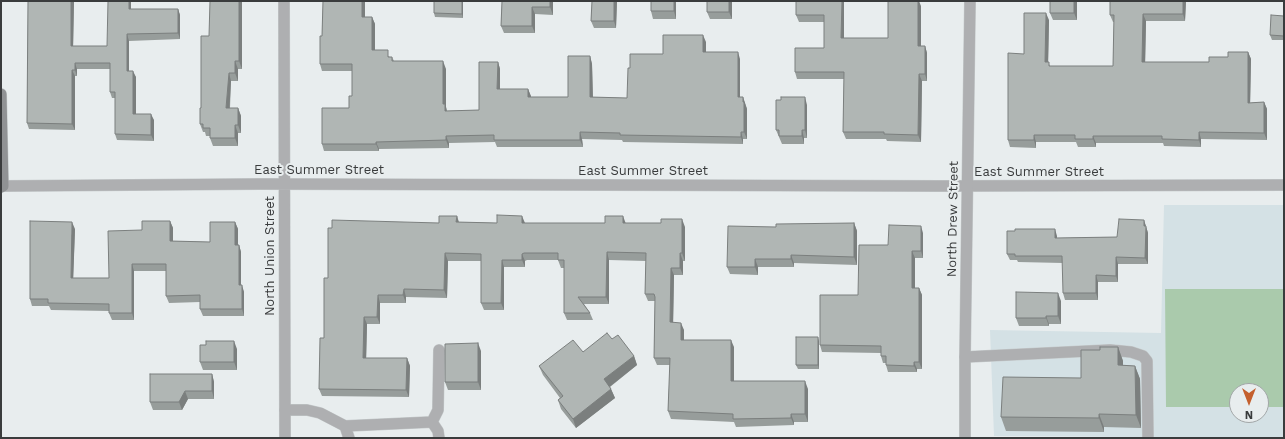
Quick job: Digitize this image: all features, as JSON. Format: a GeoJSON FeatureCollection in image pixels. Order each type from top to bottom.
{"type":"FeatureCollection","features":[{"type":"Feature","properties":{"kind":"main road"},"geometry":{"type":"LineString","coordinates":[[1,94],[2,186]]}},
{"type":"Feature","properties":{"kind":"street","name":"North Union Street"},"geometry":{"type":"LineString","coordinates":[[284,1],[283,184],[285,438]]}},
{"type":"Feature","properties":{"kind":"street","name":"North Drew Street"},"geometry":{"type":"LineString","coordinates":[[965,438],[970,1]]}},
{"type":"Feature","properties":{"kind":"street","name":"East Summer Street"},"geometry":{"type":"LineString","coordinates":[[2,186],[283,184],[968,186],[1284,185]]}},
{"type":"Feature","properties":{"kind":"street"},"geometry":{"type":"LineString","coordinates":[[432,422],[438,410],[439,350]]}},
{"type":"Feature","properties":{"kind":"street"},"geometry":{"type":"LineString","coordinates":[[965,357],[1110,350],[1132,352],[1143,356],[1147,361],[1148,438]]}},
{"type":"Feature","properties":{"kind":"street"},"geometry":{"type":"LineString","coordinates":[[285,410],[307,410],[320,413],[345,426],[432,422]]}},
{"type":"Feature","properties":{"kind":"street"},"geometry":{"type":"LineString","coordinates":[[432,422],[438,431],[439,438]]}},
{"type":"Feature","properties":{"kind":"street"},"geometry":{"type":"LineString","coordinates":[[345,426],[349,438]]}},
{"type":"Feature","properties":{"kind":"shaded area"},"geometry":{"type":"Polygon","coordinates":[[[1164,205],[1284,205],[1284,438],[994,436],[990,330],[1161,333],[1164,205]]]}},
{"type":"Feature","properties":{"kind":"green space"},"geometry":{"type":"Polygon","coordinates":[[[1165,289],[1284,289],[1284,407],[1269,407],[1269,383],[1229,383],[1229,407],[1166,407],[1165,289]]]}},
{"type":"Feature","properties":{"kind":"building"},"geometry":{"type":"Polygon","coordinates":[[[28,1],[71,1],[71,46],[107,46],[108,1],[129,1],[129,9],[178,9],[178,33],[127,34],[127,71],[133,71],[133,114],[151,114],[151,135],[115,134],[115,92],[110,92],[110,63],[75,63],[75,70],[72,70],[72,124],[27,123],[28,1]]]}},
{"type":"Feature","properties":{"kind":"building"},"geometry":{"type":"Polygon","coordinates":[[[210,1],[239,1],[239,61],[235,61],[235,73],[229,73],[226,108],[238,108],[238,125],[235,125],[235,138],[210,138],[210,128],[203,128],[203,124],[200,124],[201,36],[209,36],[210,1]]]}},
{"type":"Feature","properties":{"kind":"building"},"geometry":{"type":"Polygon","coordinates":[[[323,1],[362,1],[362,17],[372,17],[372,50],[388,50],[388,57],[392,57],[392,61],[443,61],[443,104],[445,104],[445,111],[479,110],[479,62],[498,62],[497,89],[528,89],[528,97],[568,97],[568,56],[590,56],[590,97],[627,98],[630,54],[663,54],[663,35],[703,35],[703,52],[738,52],[738,97],[743,97],[744,102],[744,132],[741,132],[741,137],[620,135],[620,133],[580,132],[580,140],[494,140],[494,135],[446,136],[446,140],[376,142],[376,144],[322,144],[322,108],[349,108],[349,96],[352,96],[352,64],[320,64],[320,36],[322,36],[323,1]]]}},
{"type":"Feature","properties":{"kind":"building"},"geometry":{"type":"Polygon","coordinates":[[[434,1],[462,1],[462,14],[434,13],[434,1]]]}},
{"type":"Feature","properties":{"kind":"building"},"geometry":{"type":"Polygon","coordinates":[[[502,1],[550,1],[550,7],[532,7],[532,26],[501,26],[502,1]]]}},
{"type":"Feature","properties":{"kind":"building"},"geometry":{"type":"Polygon","coordinates":[[[592,1],[614,1],[614,21],[591,21],[592,1]]]}},
{"type":"Feature","properties":{"kind":"building"},"geometry":{"type":"Polygon","coordinates":[[[651,1],[674,1],[674,11],[651,11],[651,1]]]}},
{"type":"Feature","properties":{"kind":"building"},"geometry":{"type":"Polygon","coordinates":[[[707,1],[729,1],[729,12],[707,12],[707,1]]]}},
{"type":"Feature","properties":{"kind":"building"},"geometry":{"type":"Polygon","coordinates":[[[796,1],[842,1],[841,38],[888,38],[888,1],[918,1],[918,46],[925,46],[925,74],[919,74],[918,135],[884,134],[884,132],[843,132],[844,72],[795,72],[795,48],[824,48],[824,15],[796,15],[796,1]]]}},
{"type":"Feature","properties":{"kind":"building"},"geometry":{"type":"Polygon","coordinates":[[[1050,1],[1074,1],[1074,13],[1050,13],[1050,1]]]}},
{"type":"Feature","properties":{"kind":"building"},"geometry":{"type":"Polygon","coordinates":[[[1110,1],[1183,1],[1183,14],[1143,14],[1142,62],[1209,62],[1209,57],[1228,57],[1228,52],[1248,52],[1248,103],[1264,102],[1264,133],[1199,132],[1199,140],[1162,139],[1162,136],[1093,136],[1093,139],[1075,139],[1075,135],[1034,135],[1034,140],[1008,140],[1008,53],[1024,54],[1024,13],[1046,13],[1045,62],[1049,62],[1049,66],[1113,66],[1114,15],[1110,15],[1110,1]]]}},
{"type":"Feature","properties":{"kind":"building"},"geometry":{"type":"Polygon","coordinates":[[[1271,15],[1284,16],[1284,36],[1270,35],[1271,15]]]}},
{"type":"Feature","properties":{"kind":"building"},"geometry":{"type":"Polygon","coordinates":[[[781,97],[805,97],[805,130],[802,130],[802,136],[779,136],[779,130],[776,130],[776,100],[781,100],[781,97]]]}},
{"type":"Feature","properties":{"kind":"building"},"geometry":{"type":"Polygon","coordinates":[[[497,215],[522,216],[522,223],[605,223],[605,216],[623,216],[623,223],[661,223],[661,219],[682,219],[682,253],[680,253],[680,268],[671,268],[670,322],[681,323],[681,340],[731,340],[731,381],[805,381],[805,414],[791,414],[791,418],[733,419],[733,414],[668,411],[670,358],[654,358],[655,297],[654,294],[645,294],[646,253],[607,252],[606,297],[578,297],[590,313],[564,313],[564,260],[558,260],[558,253],[524,253],[522,254],[522,260],[502,260],[501,303],[481,303],[481,254],[445,253],[444,290],[404,289],[403,295],[378,295],[377,317],[364,317],[363,358],[407,358],[406,390],[319,389],[320,338],[324,338],[324,278],[328,278],[328,228],[332,228],[332,220],[439,223],[439,216],[457,216],[456,222],[497,223],[497,215]]]}},
{"type":"Feature","properties":{"kind":"building"},"geometry":{"type":"Polygon","coordinates":[[[1119,219],[1144,220],[1144,226],[1146,226],[1145,258],[1116,257],[1116,276],[1096,275],[1096,293],[1063,293],[1062,256],[1015,256],[1015,254],[1007,254],[1007,231],[1015,231],[1015,229],[1055,229],[1055,238],[1117,237],[1119,219]]]}},
{"type":"Feature","properties":{"kind":"building"},"geometry":{"type":"Polygon","coordinates":[[[30,221],[72,222],[71,278],[109,278],[108,231],[142,230],[142,221],[170,221],[170,241],[210,242],[210,222],[235,222],[235,245],[239,245],[239,285],[242,285],[242,309],[200,309],[200,295],[166,296],[166,264],[132,264],[132,313],[109,313],[109,304],[48,303],[48,299],[30,299],[30,221]]]}},
{"type":"Feature","properties":{"kind":"building"},"geometry":{"type":"Polygon","coordinates":[[[854,223],[854,257],[791,255],[791,259],[755,259],[755,267],[727,267],[728,226],[776,227],[776,224],[854,223]]]}},
{"type":"Feature","properties":{"kind":"building"},"geometry":{"type":"Polygon","coordinates":[[[889,225],[921,226],[921,251],[912,251],[912,288],[919,288],[919,362],[914,362],[914,366],[886,365],[886,356],[881,356],[881,346],[820,345],[820,295],[858,295],[859,245],[888,245],[889,225]]]}},
{"type":"Feature","properties":{"kind":"building"},"geometry":{"type":"Polygon","coordinates":[[[1016,292],[1058,293],[1058,316],[1046,316],[1046,318],[1016,318],[1016,292]]]}},
{"type":"Feature","properties":{"kind":"building"},"geometry":{"type":"Polygon","coordinates":[[[607,333],[612,339],[618,335],[634,356],[604,379],[611,389],[573,419],[558,400],[563,396],[539,366],[573,340],[583,352],[607,333]]]}},
{"type":"Feature","properties":{"kind":"building"},"geometry":{"type":"Polygon","coordinates":[[[796,337],[818,337],[818,365],[796,365],[796,337]]]}},
{"type":"Feature","properties":{"kind":"building"},"geometry":{"type":"Polygon","coordinates":[[[206,341],[234,341],[234,362],[200,362],[200,345],[206,345],[206,341]]]}},
{"type":"Feature","properties":{"kind":"building"},"geometry":{"type":"Polygon","coordinates":[[[478,343],[478,382],[445,382],[445,344],[478,343]]]}},
{"type":"Feature","properties":{"kind":"building"},"geometry":{"type":"Polygon","coordinates":[[[1100,347],[1118,347],[1118,365],[1135,366],[1136,415],[1099,414],[1099,418],[1001,417],[1003,377],[1081,378],[1081,350],[1100,350],[1100,347]]]}},
{"type":"Feature","properties":{"kind":"building"},"geometry":{"type":"Polygon","coordinates":[[[150,374],[212,374],[212,391],[185,391],[179,402],[150,402],[150,374]]]}}]}
